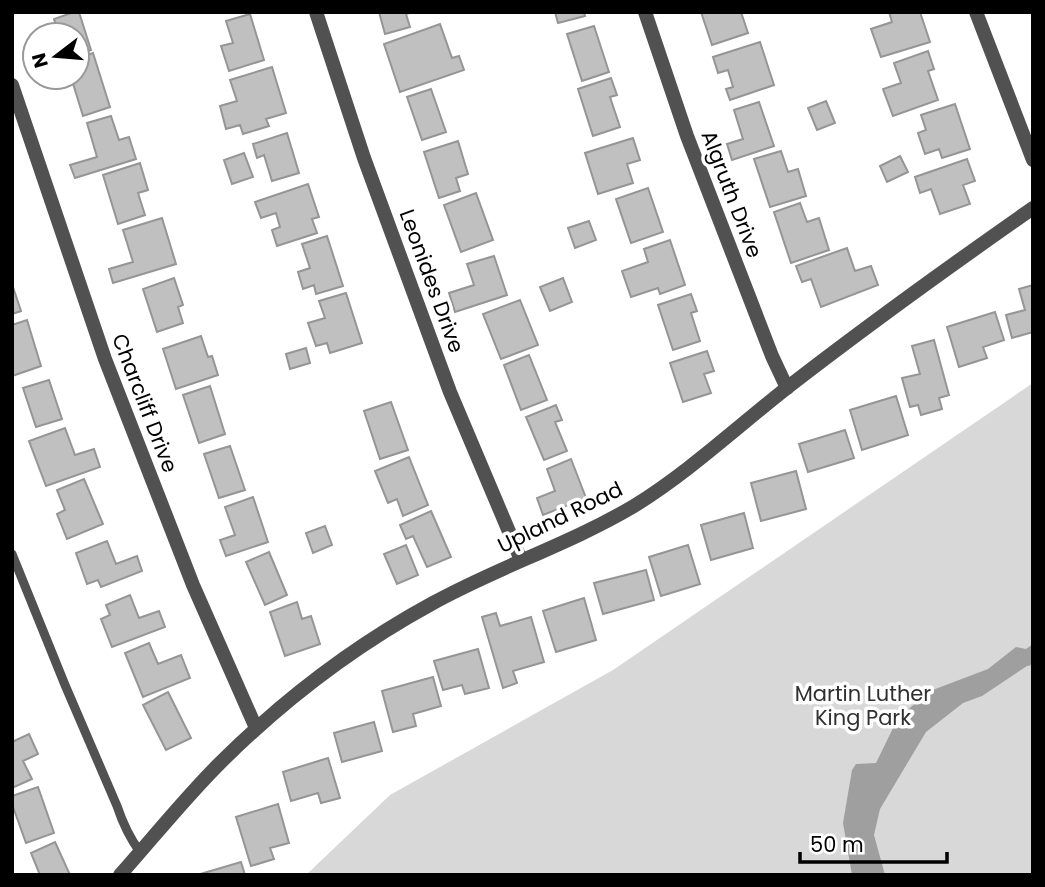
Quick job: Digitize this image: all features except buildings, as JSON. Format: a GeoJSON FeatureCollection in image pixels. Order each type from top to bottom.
{"type":"FeatureCollection","features":[{"type":"Feature","properties":{"kind":"street","name":"Leonides Drive"},"geometry":{"type":"LineString","coordinates":[[316,12],[364,158],[450,391],[522,560]]}},
{"type":"Feature","properties":{"kind":"street","name":"Algruth Drive"},"geometry":{"type":"LineString","coordinates":[[645,12],[687,136],[772,356],[787,388]]}},
{"type":"Feature","properties":{"kind":"street"},"geometry":{"type":"LineString","coordinates":[[976,12],[1033,160]]}},
{"type":"Feature","properties":{"kind":"street","name":"Charcliff Drive"},"geometry":{"type":"LineString","coordinates":[[12,85],[104,359],[193,585],[256,728]]}},
{"type":"Feature","properties":{"kind":"street","name":"Upland Road"},"geometry":{"type":"LineString","coordinates":[[120,875],[217,766],[256,728],[332,666],[433,602],[570,539],[635,505],[683,473],[787,388],[916,290],[1033,208]]}},
{"type":"Feature","properties":{"kind":"lane"},"geometry":{"type":"LineString","coordinates":[[12,554],[122,823],[141,852]]}},
{"type":"Feature","properties":{"kind":"green space","name":"Martin Luther King Park"},"geometry":{"type":"Polygon","coordinates":[[[1033,383],[1033,875],[306,875],[390,795],[613,670],[1033,383]]]}},
{"type":"Feature","properties":{"kind":"shaded area"},"geometry":{"type":"Polygon","coordinates":[[[1033,644],[1033,665],[1027,666],[982,696],[963,703],[926,732],[880,809],[874,835],[885,875],[852,875],[843,823],[852,770],[856,764],[876,763],[897,720],[930,691],[988,669],[1016,647],[1026,649],[1033,644]]]}}]}
